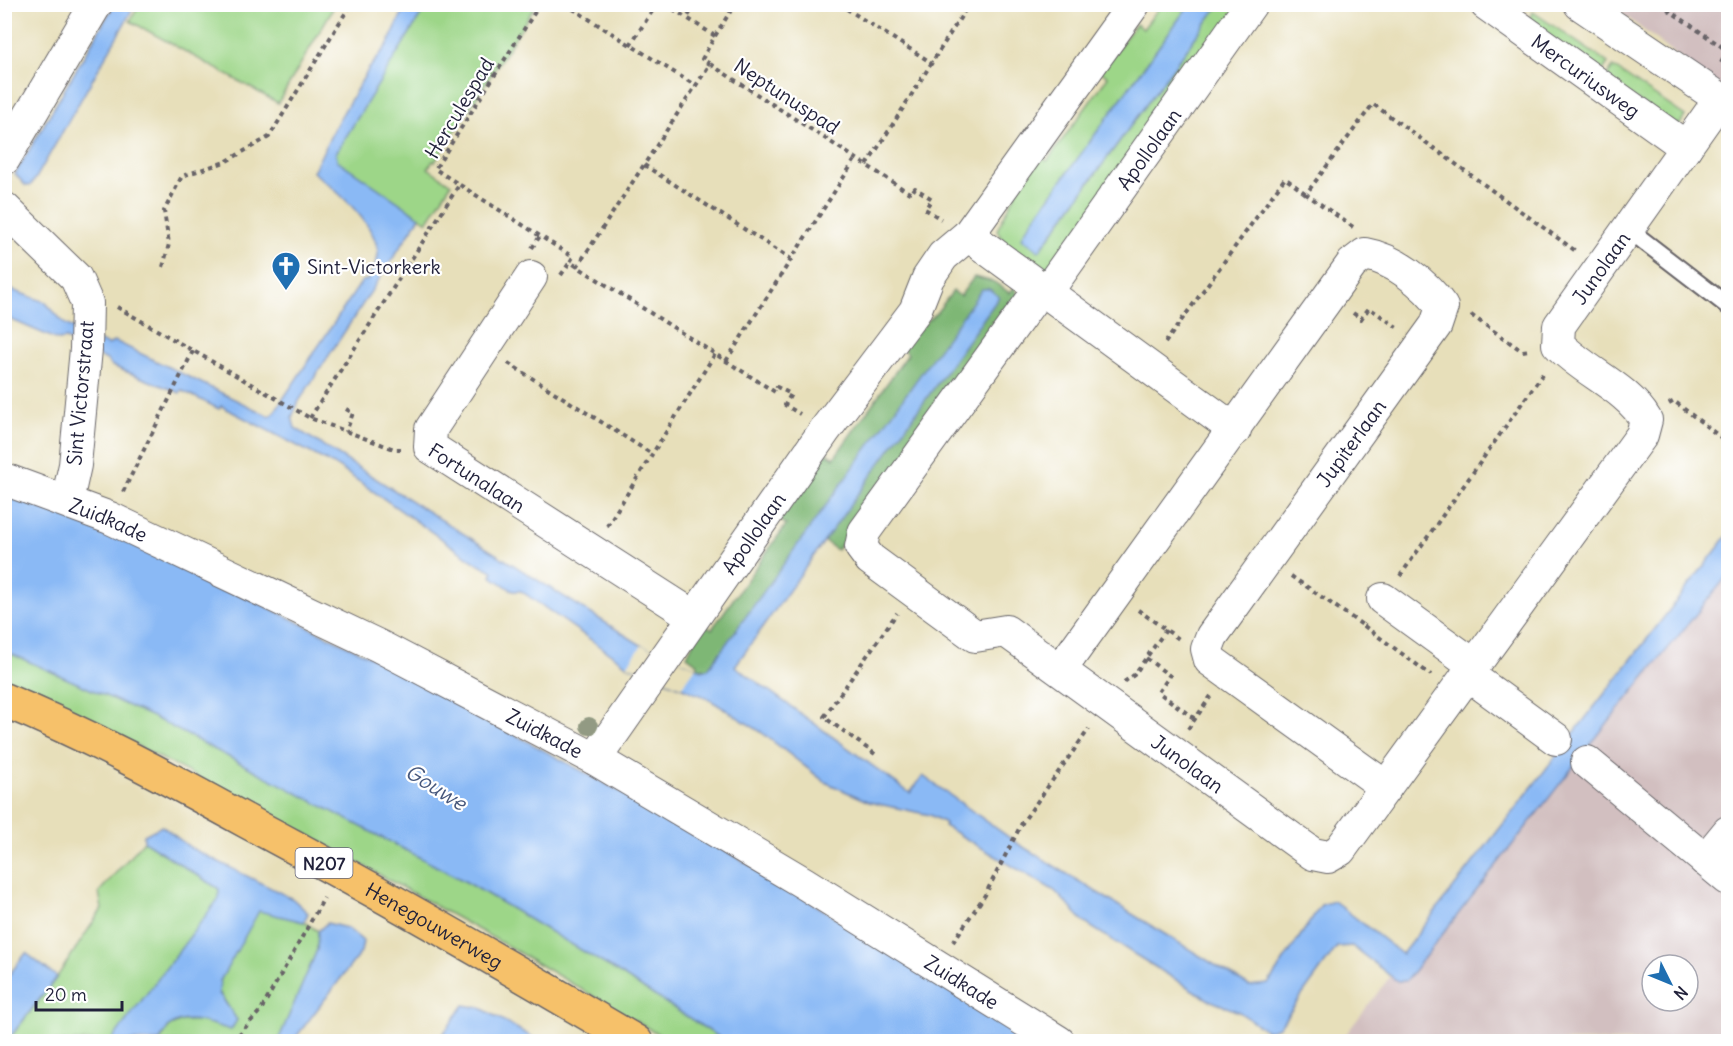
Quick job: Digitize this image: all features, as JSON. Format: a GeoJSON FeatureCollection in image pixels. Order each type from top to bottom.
{"type":"FeatureCollection","features":[{"type":"Feature","properties":{"kind":"main road","name":"Henegouwerweg"},"geometry":{"type":"LineString","coordinates":[[4,700],[131,759],[339,871],[636,1041]]}},
{"type":"Feature","properties":{"kind":"street"},"geometry":{"type":"LineString","coordinates":[[4,159],[96,4]]}},
{"type":"Feature","properties":{"kind":"street","name":"Apollolaan"},"geometry":{"type":"LineString","coordinates":[[595,759],[825,430],[915,311],[928,278],[957,229],[1134,4]]}},
{"type":"Feature","properties":{"kind":"street","name":"Apollolaan"},"geometry":{"type":"LineString","coordinates":[[861,547],[864,532],[1043,291],[1251,4]]}},
{"type":"Feature","properties":{"kind":"street","name":"Mercuriusweg"},"geometry":{"type":"LineString","coordinates":[[1486,4],[1686,147]]}},
{"type":"Feature","properties":{"kind":"street"},"geometry":{"type":"LineString","coordinates":[[1580,4],[1724,101]]}},
{"type":"Feature","properties":{"kind":"street","name":"Junolaan"},"geometry":{"type":"LineString","coordinates":[[1558,344],[1559,326],[1686,147],[1724,101]]}},
{"type":"Feature","properties":{"kind":"street","name":"Sint Victorstraat"},"geometry":{"type":"LineString","coordinates":[[4,208],[76,278],[87,303],[86,342],[75,465],[67,501]]}},
{"type":"Feature","properties":{"kind":"street"},"geometry":{"type":"LineString","coordinates":[[957,229],[1235,430]]}},
{"type":"Feature","properties":{"kind":"street"},"geometry":{"type":"LineString","coordinates":[[1061,669],[1353,264],[1365,254],[1382,257],[1432,293],[1442,307]]}},
{"type":"Feature","properties":{"kind":"street","name":"Fortunalaan"},"geometry":{"type":"LineString","coordinates":[[531,277],[431,429],[430,447],[693,616]]}},
{"type":"Feature","properties":{"kind":"street","name":"Jupiterlaan"},"geometry":{"type":"LineString","coordinates":[[1207,649],[1212,636],[1436,326],[1442,307]]}},
{"type":"Feature","properties":{"kind":"street"},"geometry":{"type":"LineString","coordinates":[[1558,344],[1569,356],[1638,406],[1646,420]]}},
{"type":"Feature","properties":{"kind":"street","name":"Junolaan"},"geometry":{"type":"LineString","coordinates":[[861,547],[870,559],[975,636],[1006,631],[1313,854],[1328,857],[1340,850],[1386,787],[1642,435],[1646,420]]}},
{"type":"Feature","properties":{"kind":"street","name":"Zuidkade"},"geometry":{"type":"LineString","coordinates":[[4,479],[110,518],[379,646],[595,759],[1059,1041]]}},
{"type":"Feature","properties":{"kind":"street"},"geometry":{"type":"LineString","coordinates":[[1383,599],[1465,677],[1556,738]]}},
{"type":"Feature","properties":{"kind":"street"},"geometry":{"type":"LineString","coordinates":[[1207,649],[1210,660],[1386,787]]}},
{"type":"Feature","properties":{"kind":"street"},"geometry":{"type":"LineString","coordinates":[[1587,762],[1717,870],[1728,832]]}},
{"type":"Feature","properties":{"kind":"lane"},"geometry":{"type":"LineString","coordinates":[[1628,229],[1728,306]]}},
{"type":"Feature","properties":{"kind":"path"},"geometry":{"type":"LineString","coordinates":[[163,267],[169,244],[164,211],[182,176],[225,162],[269,137],[351,4]]}},
{"type":"Feature","properties":{"kind":"path","name":"Herculespad"},"geometry":{"type":"LineString","coordinates":[[540,4],[435,170],[573,257],[570,262],[577,267],[775,392],[777,387],[791,394],[785,405],[825,430]]}},
{"type":"Feature","properties":{"kind":"path"},"geometry":{"type":"LineString","coordinates":[[565,4],[696,86],[577,267]]}},
{"type":"Feature","properties":{"kind":"path"},"geometry":{"type":"LineString","coordinates":[[630,45],[657,4]]}},
{"type":"Feature","properties":{"kind":"path"},"geometry":{"type":"LineString","coordinates":[[665,4],[715,36]]}},
{"type":"Feature","properties":{"kind":"path"},"geometry":{"type":"LineString","coordinates":[[687,18],[695,4]]}},
{"type":"Feature","properties":{"kind":"path"},"geometry":{"type":"LineString","coordinates":[[710,64],[702,58],[735,4]]}},
{"type":"Feature","properties":{"kind":"path"},"geometry":{"type":"LineString","coordinates":[[839,4],[932,63]]}},
{"type":"Feature","properties":{"kind":"path"},"geometry":{"type":"LineString","coordinates":[[867,165],[969,4]]}},
{"type":"Feature","properties":{"kind":"path"},"geometry":{"type":"LineString","coordinates":[[1660,4],[1728,51]]}},
{"type":"Feature","properties":{"kind":"path","name":"Neptunuspad"},"geometry":{"type":"LineString","coordinates":[[696,86],[710,64],[911,194],[915,188],[932,199],[925,209],[957,229]]}},
{"type":"Feature","properties":{"kind":"path"},"geometry":{"type":"LineString","coordinates":[[1306,194],[1373,104],[1600,268]]}},
{"type":"Feature","properties":{"kind":"path"},"geometry":{"type":"LineString","coordinates":[[726,361],[855,158]]}},
{"type":"Feature","properties":{"kind":"path"},"geometry":{"type":"LineString","coordinates":[[644,165],[791,259]]}},
{"type":"Feature","properties":{"kind":"path"},"geometry":{"type":"LineString","coordinates":[[1148,367],[1285,178],[1361,232],[1365,254]]}},
{"type":"Feature","properties":{"kind":"path"},"geometry":{"type":"LineString","coordinates":[[310,418],[459,185]]}},
{"type":"Feature","properties":{"kind":"path"},"geometry":{"type":"LineString","coordinates":[[1330,296],[1361,319],[1370,308],[1422,345]]}},
{"type":"Feature","properties":{"kind":"path"},"geometry":{"type":"LineString","coordinates":[[87,303],[119,308],[310,418],[394,449],[430,447]]}},
{"type":"Feature","properties":{"kind":"path"},"geometry":{"type":"LineString","coordinates":[[1442,307],[1462,308],[1522,351],[1558,344]]}},
{"type":"Feature","properties":{"kind":"path"},"geometry":{"type":"LineString","coordinates":[[1364,626],[1540,382],[1558,344]]}},
{"type":"Feature","properties":{"kind":"path"},"geometry":{"type":"LineString","coordinates":[[484,348],[652,454]]}},
{"type":"Feature","properties":{"kind":"path"},"geometry":{"type":"LineString","coordinates":[[110,518],[193,351]]}},
{"type":"Feature","properties":{"kind":"path"},"geometry":{"type":"LineString","coordinates":[[591,551],[715,354]]}},
{"type":"Feature","properties":{"kind":"path"},"geometry":{"type":"LineString","coordinates":[[1646,420],[1674,401],[1728,443]]}},
{"type":"Feature","properties":{"kind":"path"},"geometry":{"type":"LineString","coordinates":[[346,409],[353,413],[346,432]]}},
{"type":"Feature","properties":{"kind":"path"},"geometry":{"type":"LineString","coordinates":[[1267,559],[1364,626],[1465,677]]}},
{"type":"Feature","properties":{"kind":"path"},"geometry":{"type":"LineString","coordinates":[[875,753],[824,717],[913,591]]}},
{"type":"Feature","properties":{"kind":"path"},"geometry":{"type":"LineString","coordinates":[[1116,595],[1191,647],[1207,649]]}},
{"type":"Feature","properties":{"kind":"path"},"geometry":{"type":"LineString","coordinates":[[1146,658],[1170,676],[1158,692],[1195,719]]}},
{"type":"Feature","properties":{"kind":"path"},"geometry":{"type":"LineString","coordinates":[[1172,751],[1227,673]]}},
{"type":"Feature","properties":{"kind":"path"},"geometry":{"type":"LineString","coordinates":[[937,966],[998,870],[1022,823]]}},
{"type":"Feature","properties":{"kind":"path"},"geometry":{"type":"LineString","coordinates":[[232,1041],[261,1010],[278,983],[339,871]]}},
{"type":"Feature","properties":{"kind":"shaded area"},"geometry":{"type":"Polygon","coordinates":[[[1611,5],[1728,5],[1728,95],[1611,5]]]}},
{"type":"Feature","properties":{"kind":"shaded area"},"geometry":{"type":"Polygon","coordinates":[[[1728,542],[1728,1041],[1340,1042],[1599,704],[1728,542]]]}},
{"type":"Feature","properties":{"kind":"green space"},"geometry":{"type":"Polygon","coordinates":[[[140,4],[335,5],[278,103],[130,21],[140,4]]]}},
{"type":"Feature","properties":{"kind":"green space"},"geometry":{"type":"Polygon","coordinates":[[[427,5],[536,5],[435,162],[433,161],[428,168],[451,184],[427,222],[336,160],[335,153],[427,5]]]}},
{"type":"Feature","properties":{"kind":"green space"},"geometry":{"type":"Polygon","coordinates":[[[1161,5],[1189,5],[1025,231],[1044,245],[1219,5],[1241,5],[1050,269],[1037,273],[1011,254],[997,230],[1027,172],[1040,156],[1047,161],[1108,77],[1100,71],[1136,24],[1143,29],[1161,5]]]}},
{"type":"Feature","properties":{"kind":"green space"},"geometry":{"type":"Polygon","coordinates":[[[1533,12],[1608,63],[1599,77],[1525,24],[1533,12]]]}},
{"type":"Feature","properties":{"kind":"green space"},"geometry":{"type":"Polygon","coordinates":[[[1613,67],[1685,116],[1679,126],[1604,81],[1613,67]]]}},
{"type":"Feature","properties":{"kind":"green space"},"geometry":{"type":"Polygon","coordinates":[[[974,277],[994,282],[1010,293],[1015,286],[1018,297],[923,422],[927,425],[837,550],[824,541],[999,297],[989,289],[708,669],[698,668],[698,664],[687,656],[703,623],[712,629],[786,525],[778,518],[827,453],[834,458],[908,354],[901,346],[937,312],[953,291],[960,296],[974,277]]]}},
{"type":"Feature","properties":{"kind":"green space"},"geometry":{"type":"Polygon","coordinates":[[[5,651],[153,717],[470,884],[613,969],[725,1041],[670,1041],[511,948],[303,832],[76,714],[5,682],[5,651]]]}},
{"type":"Feature","properties":{"kind":"green space"},"geometry":{"type":"Polygon","coordinates":[[[144,841],[219,889],[220,898],[111,1041],[7,1042],[57,977],[102,909],[99,892],[144,841]]]}},
{"type":"Feature","properties":{"kind":"green space"},"geometry":{"type":"Polygon","coordinates":[[[259,910],[304,922],[318,931],[317,950],[278,1041],[159,1042],[170,1026],[182,1021],[237,1020],[219,992],[220,981],[259,910]]]}},
{"type":"Feature","properties":{"kind":"water"},"geometry":{"type":"Polygon","coordinates":[[[114,5],[135,5],[36,178],[30,186],[25,185],[15,174],[114,5]]]}},
{"type":"Feature","properties":{"kind":"water"},"geometry":{"type":"Polygon","coordinates":[[[406,5],[427,5],[336,153],[337,160],[420,217],[299,401],[292,417],[295,428],[641,645],[702,670],[708,669],[982,289],[989,289],[999,297],[735,666],[910,793],[923,776],[1020,845],[1249,986],[1268,984],[1321,905],[1334,901],[1402,954],[1728,535],[1728,575],[1609,721],[1406,981],[1397,981],[1352,946],[1337,947],[1279,1027],[1267,1031],[1239,1012],[1209,1000],[1085,923],[1055,891],[944,826],[945,823],[930,815],[869,802],[825,782],[761,732],[707,698],[627,665],[521,591],[513,591],[491,576],[493,571],[475,562],[338,467],[221,406],[219,409],[181,390],[180,393],[112,366],[107,360],[66,339],[58,340],[5,317],[4,287],[45,302],[65,324],[108,345],[115,341],[269,416],[273,414],[362,281],[368,280],[377,261],[376,243],[363,219],[313,172],[337,123],[368,70],[388,44],[406,5]]]}},
{"type":"Feature","properties":{"kind":"water"},"geometry":{"type":"Polygon","coordinates":[[[1189,5],[1219,5],[1039,251],[1022,238],[1025,231],[1189,5]]]}},
{"type":"Feature","properties":{"kind":"water","name":"Gouwe"},"geometry":{"type":"Polygon","coordinates":[[[4,489],[165,558],[377,660],[700,835],[1040,1041],[725,1041],[613,969],[470,884],[153,717],[5,651],[4,489]]]}},
{"type":"Feature","properties":{"kind":"water"},"geometry":{"type":"Polygon","coordinates":[[[162,826],[191,848],[293,899],[308,913],[304,922],[259,911],[220,981],[219,993],[237,1020],[231,1030],[200,1021],[184,1020],[170,1026],[159,1041],[111,1041],[219,898],[219,889],[144,841],[144,835],[162,826]]]}},
{"type":"Feature","properties":{"kind":"water"},"geometry":{"type":"Polygon","coordinates":[[[327,923],[347,928],[363,941],[361,952],[293,1041],[278,1041],[317,950],[318,931],[327,923]]]}},
{"type":"Feature","properties":{"kind":"water"},"geometry":{"type":"Polygon","coordinates":[[[26,953],[57,977],[5,1041],[5,980],[26,953]]]}},
{"type":"Feature","properties":{"kind":"water"},"geometry":{"type":"Polygon","coordinates":[[[464,1005],[481,1008],[539,1041],[438,1041],[464,1005]]]}},
{"type":"Feature","properties":{"kind":"pier"},"geometry":{"type":"Polygon","coordinates":[[[642,645],[696,667],[682,687],[627,665],[642,645]]]}},
{"type":"Feature","properties":{"kind":"place","name":"Sint-Victorkerk"},"geometry":{"type":"Point","coordinates":[286,292]}}]}
